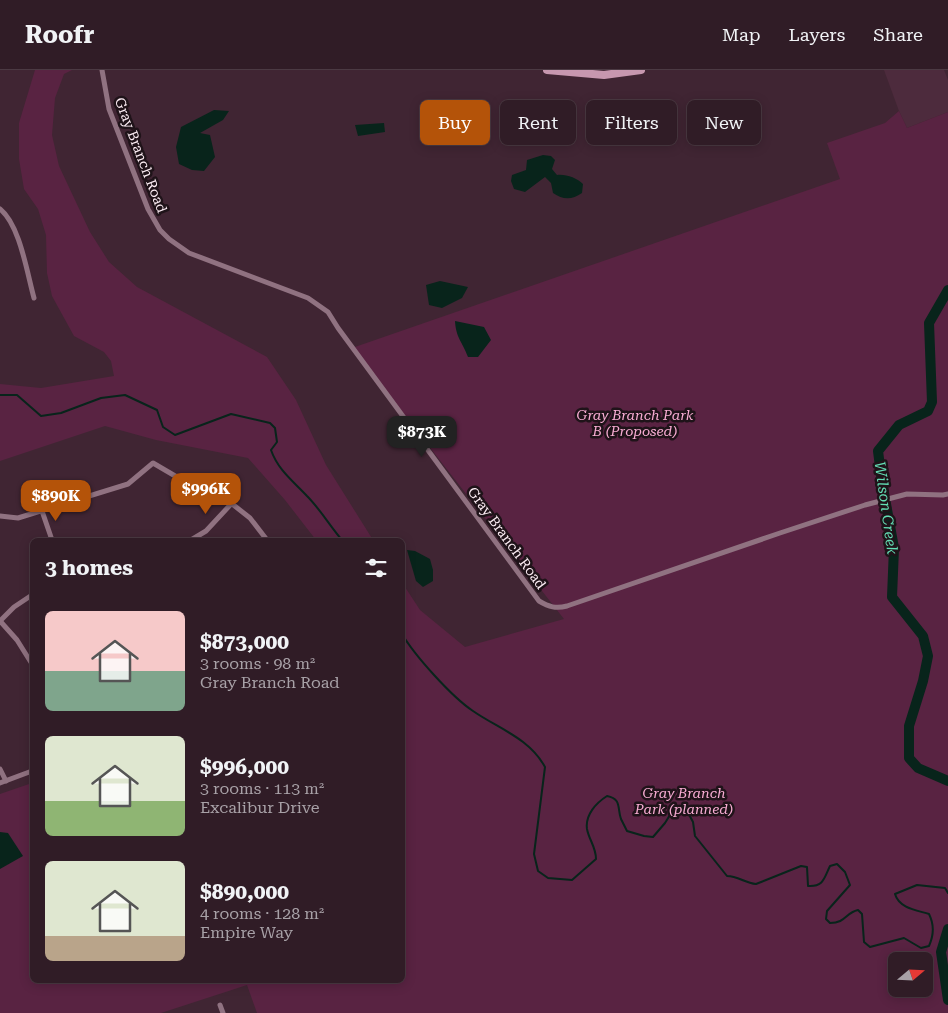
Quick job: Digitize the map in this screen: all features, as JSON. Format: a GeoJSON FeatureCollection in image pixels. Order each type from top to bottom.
{"type":"FeatureCollection","features":[{"type":"Feature","properties":{"kind":"main road"},"geometry":{"type":"LineString","coordinates":[[547,70],[604,74],[640,70]]}},
{"type":"Feature","properties":{"kind":"street","name":"Gray Branch Road"},"geometry":{"type":"LineString","coordinates":[[102,70],[109,109],[148,209],[160,230],[189,253],[308,298],[328,312],[539,600],[544,604],[555,608],[567,606],[780,532],[865,505],[907,494],[943,496],[948,494]]}},
{"type":"Feature","properties":{"kind":"street"},"geometry":{"type":"LineString","coordinates":[[0,209],[9,218],[16,231],[34,298]]}},
{"type":"Feature","properties":{"kind":"street"},"geometry":{"type":"LineString","coordinates":[[0,516],[18,518],[128,484],[153,462],[182,480],[217,492],[250,518],[265,538]]}},
{"type":"Feature","properties":{"kind":"street"},"geometry":{"type":"LineString","coordinates":[[194,538],[206,531],[232,503]]}},
{"type":"Feature","properties":{"kind":"street"},"geometry":{"type":"LineString","coordinates":[[42,511],[51,538]]}},
{"type":"Feature","properties":{"kind":"street"},"geometry":{"type":"LineString","coordinates":[[30,596],[14,607],[0,621],[30,661]]}},
{"type":"Feature","properties":{"kind":"street"},"geometry":{"type":"LineString","coordinates":[[0,769],[6,781]]}},
{"type":"Feature","properties":{"kind":"street"},"geometry":{"type":"LineString","coordinates":[[0,783],[30,772]]}},
{"type":"Feature","properties":{"kind":"street"},"geometry":{"type":"LineString","coordinates":[[220,1005],[223,1013]]}},
{"type":"Feature","properties":{"kind":"shaded area"},"geometry":{"type":"Polygon","coordinates":[[[884,70],[944,70],[948,80],[948,112],[907,128],[884,70]]]}},
{"type":"Feature","properties":{"kind":"shaded area"},"geometry":{"type":"Polygon","coordinates":[[[214,110],[229,111],[223,120],[200,133],[210,135],[215,157],[204,171],[192,170],[179,164],[176,147],[181,127],[214,110]]]}},
{"type":"Feature","properties":{"kind":"shaded area"},"geometry":{"type":"Polygon","coordinates":[[[384,123],[385,132],[358,136],[355,125],[384,123]]]}},
{"type":"Feature","properties":{"kind":"shaded area"},"geometry":{"type":"Polygon","coordinates":[[[543,155],[551,156],[555,160],[552,169],[557,175],[571,177],[583,184],[582,193],[571,198],[560,197],[553,193],[551,183],[545,177],[525,192],[514,189],[511,181],[512,175],[526,170],[527,160],[543,155]]]}},
{"type":"Feature","properties":{"kind":"shaded area"},"geometry":{"type":"Polygon","coordinates":[[[440,281],[468,287],[462,298],[442,308],[429,305],[426,285],[440,281]]]}},
{"type":"Feature","properties":{"kind":"shaded area"},"geometry":{"type":"Polygon","coordinates":[[[455,321],[484,327],[491,340],[478,357],[468,357],[458,336],[455,321]]]}},
{"type":"Feature","properties":{"kind":"shaded area"},"geometry":{"type":"Polygon","coordinates":[[[407,550],[415,551],[430,559],[433,581],[423,587],[416,581],[407,550]]]}},
{"type":"Feature","properties":{"kind":"shaded area"},"geometry":{"type":"Polygon","coordinates":[[[0,832],[8,833],[23,856],[0,869],[0,832]]]}},
{"type":"Feature","properties":{"kind":"green space"},"geometry":{"type":"Polygon","coordinates":[[[35,70],[72,70],[64,74],[55,98],[52,135],[59,166],[90,232],[109,262],[137,287],[267,357],[296,400],[326,465],[372,538],[314,538],[285,500],[248,458],[156,440],[105,426],[0,461],[0,384],[41,388],[114,376],[111,361],[104,352],[74,336],[52,296],[47,273],[46,235],[38,209],[24,189],[19,159],[19,123],[35,70]]]}},
{"type":"Feature","properties":{"kind":"green space"},"geometry":{"type":"Polygon","coordinates":[[[899,111],[907,128],[948,112],[948,1013],[257,1013],[247,985],[161,1013],[0,1013],[0,794],[30,784],[30,983],[405,983],[405,587],[420,610],[465,647],[564,619],[352,348],[840,179],[827,143],[885,123],[899,111]]]}},
{"type":"Feature","properties":{"kind":"waterway","name":"Wilson Creek"},"geometry":{"type":"LineString","coordinates":[[948,290],[929,323],[932,402],[928,411],[899,425],[878,451],[894,548],[892,597],[923,636],[928,656],[923,681],[909,726],[909,758],[918,768],[948,781]]}},
{"type":"Feature","properties":{"kind":"waterway"},"geometry":{"type":"LineString","coordinates":[[0,395],[17,395],[41,416],[61,413],[101,398],[125,395],[157,410],[163,427],[175,435],[231,414],[270,423],[275,428],[277,442],[271,450],[278,464],[316,506],[340,538]]}},
{"type":"Feature","properties":{"kind":"waterway"},"geometry":{"type":"LineString","coordinates":[[405,638],[425,664],[464,705],[522,741],[545,767],[534,854],[538,871],[548,878],[572,880],[596,859],[587,824],[592,810],[607,796],[612,797],[617,802],[621,819],[627,831],[644,836],[653,837],[673,810],[685,807],[693,822],[695,836],[727,876],[756,884],[801,866],[807,867],[808,886],[813,886],[823,881],[830,866],[837,864],[845,872],[850,885],[827,911],[826,919],[830,923],[835,923],[858,910],[862,914],[864,942],[870,947],[904,938],[921,948],[929,946],[933,930],[929,914],[904,905],[897,899],[895,894],[917,885],[945,888],[948,893]]}},
{"type":"Feature","properties":{"kind":"waterway","name":"Wilson Creek"},"geometry":{"type":"LineString","coordinates":[[948,929],[941,952],[948,1000]]}},
{"type":"Feature","properties":{"kind":"park label","name":"Gray Branch Park B (Proposed)"},"geometry":{"type":"Point","coordinates":[635,424]}},
{"type":"Feature","properties":{"kind":"park label","name":"Gray Branch Park (planned)"},"geometry":{"type":"Point","coordinates":[684,802]}}]}
